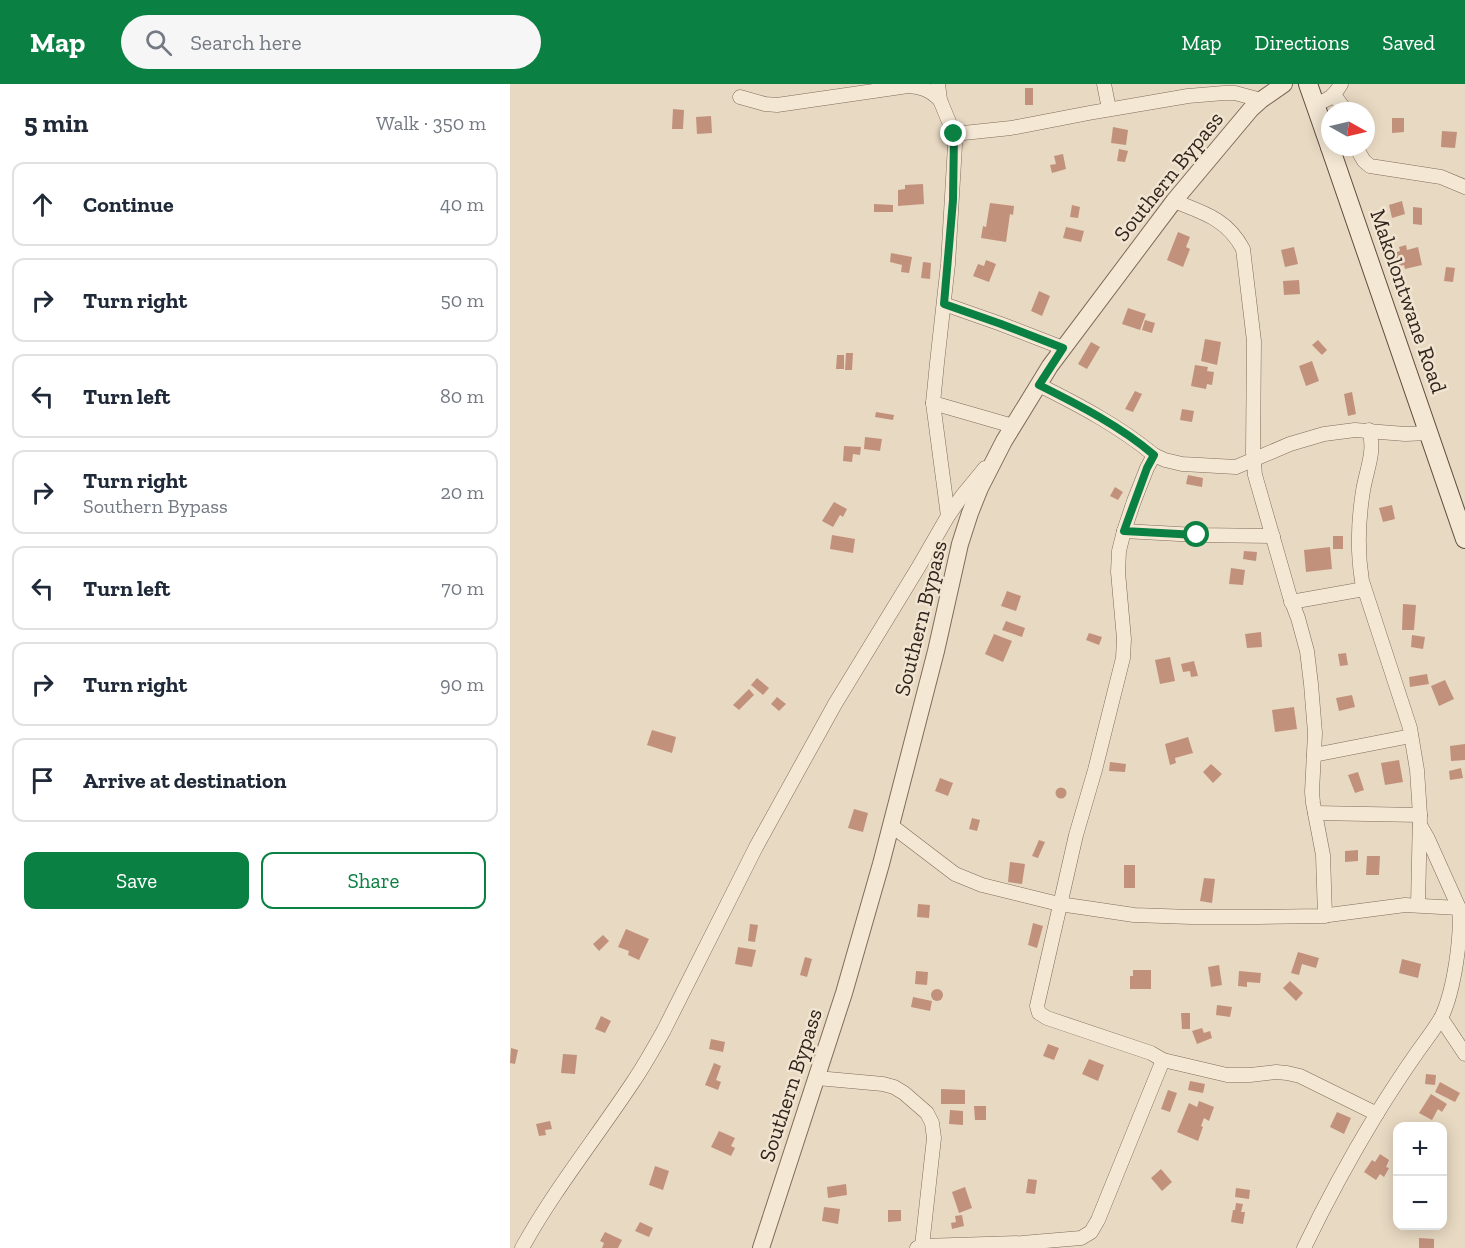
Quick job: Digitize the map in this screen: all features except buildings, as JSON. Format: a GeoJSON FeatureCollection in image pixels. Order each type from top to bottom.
{"type":"FeatureCollection","features":[{"type":"Feature","properties":{"kind":"main road","name":"Makolontwane Road"},"geometry":{"type":"LineString","coordinates":[[1308,84],[1321,121]]}},
{"type":"Feature","properties":{"kind":"main road","name":"Makolontwane Road"},"geometry":{"type":"LineString","coordinates":[[1333,156],[1465,539]]}},
{"type":"Feature","properties":{"kind":"street"},"geometry":{"type":"LineString","coordinates":[[938,84],[940,100],[954,134],[953,200],[933,403],[948,516]]}},
{"type":"Feature","properties":{"kind":"street"},"geometry":{"type":"LineString","coordinates":[[1104,84],[1109,110]]}},
{"type":"Feature","properties":{"kind":"street","name":"Southern Bypass"},"geometry":{"type":"LineString","coordinates":[[761,1248],[844,993],[892,826],[960,544],[970,513],[994,457],[1063,348],[1174,201],[1251,110],[1284,84]]}},
{"type":"Feature","properties":{"kind":"street"},"geometry":{"type":"LineString","coordinates":[[740,96],[765,104],[777,105],[908,86],[931,91],[940,100]]}},
{"type":"Feature","properties":{"kind":"street"},"geometry":{"type":"LineString","coordinates":[[954,134],[1011,128],[1109,110],[1187,90],[1235,93],[1262,100]]}},
{"type":"Feature","properties":{"kind":"street"},"geometry":{"type":"LineString","coordinates":[[1315,104],[1328,101],[1338,90]]}},
{"type":"Feature","properties":{"kind":"street"},"geometry":{"type":"LineString","coordinates":[[1361,156],[1370,166],[1441,177],[1465,187]]}},
{"type":"Feature","properties":{"kind":"street"},"geometry":{"type":"LineString","coordinates":[[1174,201],[1219,220],[1230,230],[1243,249],[1254,341],[1255,474],[1307,651],[1314,714],[1312,792],[1323,855],[1325,916]]}},
{"type":"Feature","properties":{"kind":"street"},"geometry":{"type":"LineString","coordinates":[[944,304],[1063,348]]}},
{"type":"Feature","properties":{"kind":"street"},"geometry":{"type":"LineString","coordinates":[[1039,385],[1091,412],[1143,445],[1154,455],[1182,464],[1236,467],[1290,444],[1324,434],[1355,429],[1405,434],[1429,432]]}},
{"type":"Feature","properties":{"kind":"street"},"geometry":{"type":"LineString","coordinates":[[933,403],[1013,426]]}},
{"type":"Feature","properties":{"kind":"street"},"geometry":{"type":"LineString","coordinates":[[1369,430],[1372,439],[1371,454],[1363,490],[1358,556],[1364,589],[1412,736],[1420,820],[1418,905]]}},
{"type":"Feature","properties":{"kind":"street"},"geometry":{"type":"LineString","coordinates":[[1154,455],[1147,468],[1119,550],[1118,572],[1124,639],[1123,658],[1059,904],[1037,1006],[1039,1013],[1047,1018],[1151,1053],[1162,1060],[1227,1075],[1287,1072],[1377,1114]]}},
{"type":"Feature","properties":{"kind":"street"},"geometry":{"type":"LineString","coordinates":[[522,1248],[534,1226],[649,1058],[756,847],[835,704],[948,516],[994,457]]}},
{"type":"Feature","properties":{"kind":"street"},"geometry":{"type":"LineString","coordinates":[[1124,531],[1273,536]]}},
{"type":"Feature","properties":{"kind":"street"},"geometry":{"type":"LineString","coordinates":[[1292,602],[1364,589]]}},
{"type":"Feature","properties":{"kind":"street"},"geometry":{"type":"LineString","coordinates":[[1314,755],[1412,736]]}},
{"type":"Feature","properties":{"kind":"street"},"geometry":{"type":"LineString","coordinates":[[1315,813],[1420,820]]}},
{"type":"Feature","properties":{"kind":"street"},"geometry":{"type":"LineString","coordinates":[[1304,1248],[1346,1165],[1441,1018],[1447,1004],[1459,941],[1461,923],[1459,908],[1420,820]]}},
{"type":"Feature","properties":{"kind":"street"},"geometry":{"type":"LineString","coordinates":[[892,826],[955,874],[982,885],[1059,904],[1134,915],[1325,916],[1393,906],[1459,908]]}},
{"type":"Feature","properties":{"kind":"street"},"geometry":{"type":"LineString","coordinates":[[1441,1018],[1465,1054]]}},
{"type":"Feature","properties":{"kind":"street"},"geometry":{"type":"LineString","coordinates":[[817,1078],[894,1087],[927,1113],[932,1123],[934,1138],[919,1247],[1022,1243],[1081,1238],[1091,1232],[1098,1220],[1162,1060]]}},
{"type":"Feature","properties":{"kind":"route"},"geometry":{"type":"LineString","coordinates":[[954,134],[953,200],[944,304],[1063,348],[1039,385],[1091,412],[1143,445],[1154,455],[1124,531],[1197,535]]}}]}
